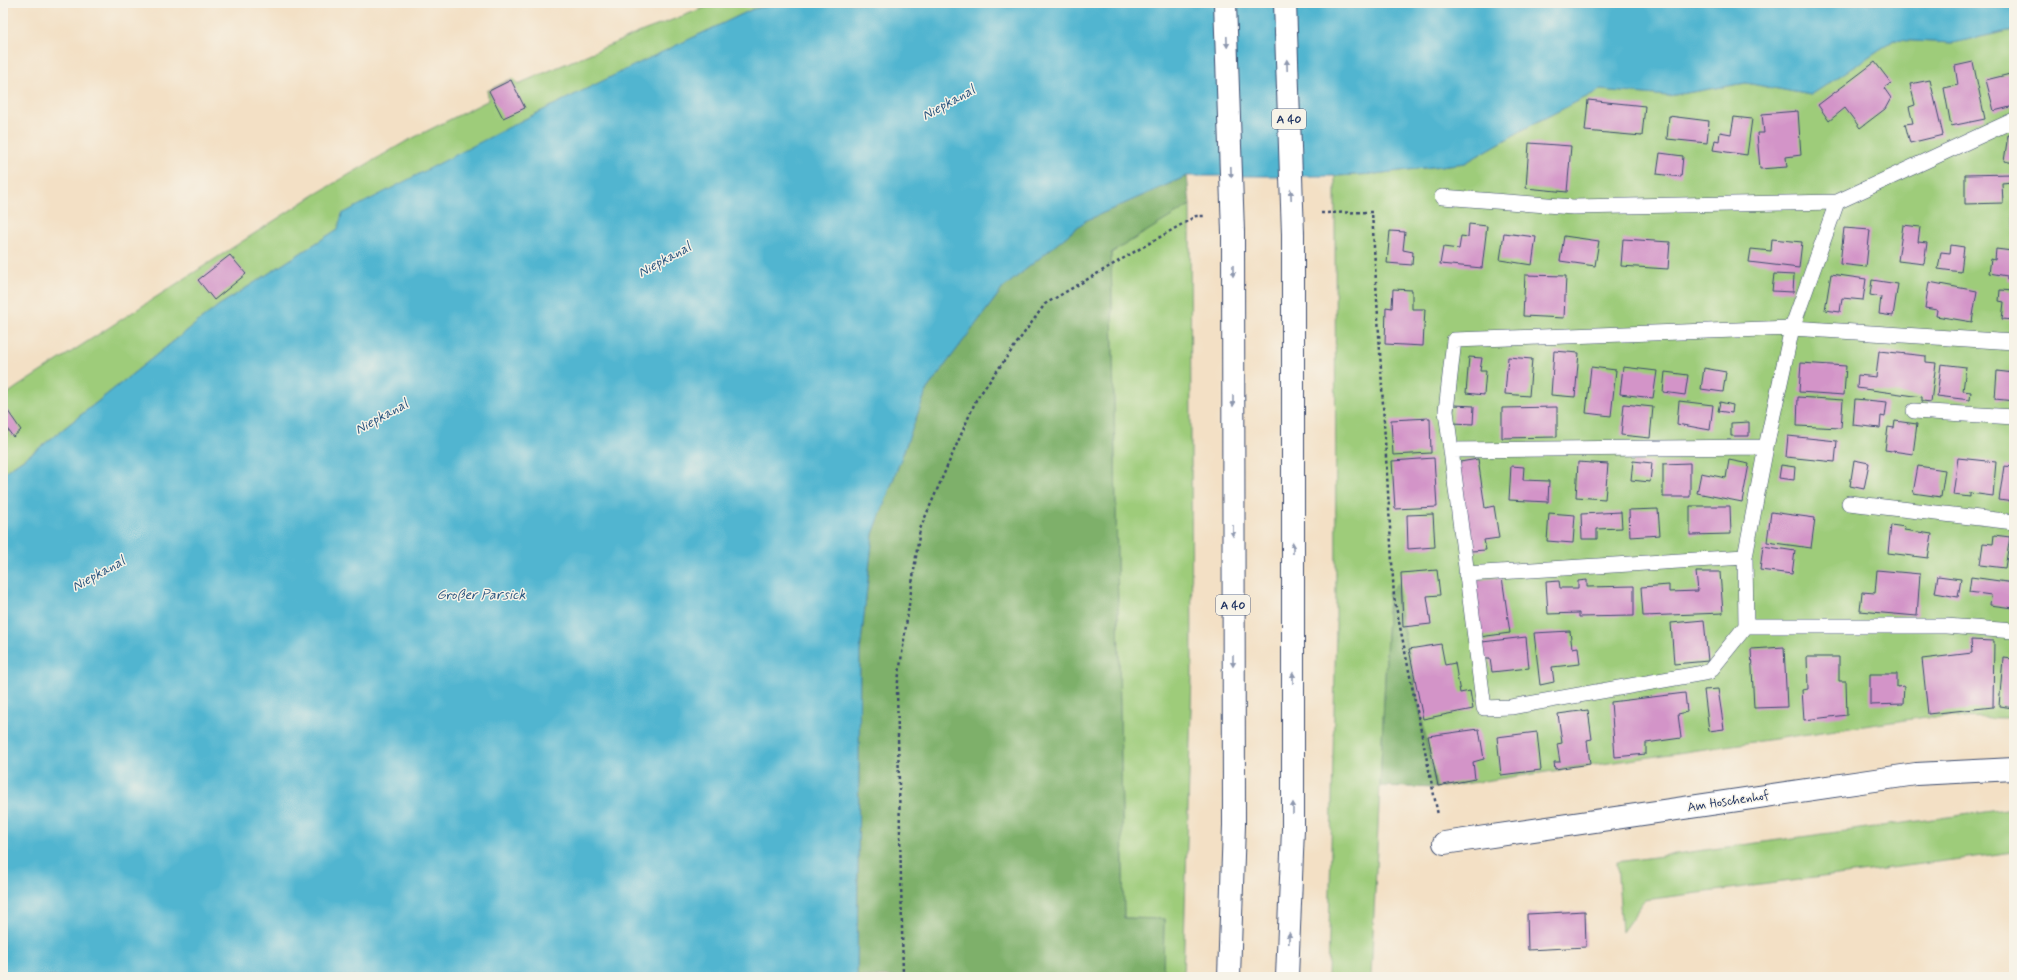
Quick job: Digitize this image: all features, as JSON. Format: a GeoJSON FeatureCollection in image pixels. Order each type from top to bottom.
{"type":"FeatureCollection","features":[{"type":"Feature","properties":{"kind":"main road","name":"A 40"},"geometry":{"type":"LineString","coordinates":[[1226,3],[1233,232],[1234,825],[1229,977]]}},
{"type":"Feature","properties":{"kind":"main road","name":"A 40"},"geometry":{"type":"LineString","coordinates":[[1285,3],[1293,234],[1293,829],[1287,977]]}},
{"type":"Feature","properties":{"kind":"main road","name":"Am Hoschenhof"},"geometry":{"type":"LineString","coordinates":[[1444,843],[1916,774],[2014,769]]}},
{"type":"Feature","properties":{"kind":"lane"},"geometry":{"type":"LineString","coordinates":[[1442,197],[1573,207],[1837,202],[2014,120]]}},
{"type":"Feature","properties":{"kind":"lane"},"geometry":{"type":"LineString","coordinates":[[1837,202],[1792,328],[1766,447],[1745,556],[1746,626],[1709,672],[1511,707],[1484,708],[1446,411],[1454,340],[1792,328],[2014,342]]}},
{"type":"Feature","properties":{"kind":"lane"},"geometry":{"type":"LineString","coordinates":[[1914,411],[2014,417]]}},
{"type":"Feature","properties":{"kind":"lane"},"geometry":{"type":"LineString","coordinates":[[1451,450],[1766,447]]}},
{"type":"Feature","properties":{"kind":"lane"},"geometry":{"type":"LineString","coordinates":[[1849,503],[2014,522]]}},
{"type":"Feature","properties":{"kind":"lane"},"geometry":{"type":"LineString","coordinates":[[1466,574],[1745,556]]}},
{"type":"Feature","properties":{"kind":"lane"},"geometry":{"type":"LineString","coordinates":[[1746,626],[1946,626],[2014,631]]}},
{"type":"Feature","properties":{"kind":"path"},"geometry":{"type":"LineString","coordinates":[[1318,213],[1372,212],[1394,597],[1444,843]]}},
{"type":"Feature","properties":{"kind":"path"},"geometry":{"type":"LineString","coordinates":[[903,977],[897,688],[920,529],[976,400],[1045,304],[1196,216],[1211,216]]}},
{"type":"Feature","properties":{"kind":"green space"},"geometry":{"type":"Polygon","coordinates":[[[717,3],[784,3],[753,9],[521,121],[338,229],[218,306],[38,449],[3,473],[3,397],[17,387],[314,195],[405,142],[489,100],[487,91],[513,78],[518,84],[643,31],[717,3]]]}},
{"type":"Feature","properties":{"kind":"green space"},"geometry":{"type":"Polygon","coordinates":[[[2014,31],[2014,718],[1926,717],[1436,788],[1398,604],[1397,584],[1389,592],[1371,977],[1328,977],[1336,625],[1335,176],[1375,174],[1465,163],[1533,124],[1600,90],[1668,96],[1746,83],[1811,95],[1894,40],[1953,43],[2014,31]]]}},
{"type":"Feature","properties":{"kind":"green space"},"geometry":{"type":"Polygon","coordinates":[[[1187,176],[1190,205],[1111,253],[1124,918],[1164,919],[1163,977],[857,977],[860,652],[873,534],[927,389],[1003,288],[1085,221],[1187,176]]]}},
{"type":"Feature","properties":{"kind":"green space"},"geometry":{"type":"Polygon","coordinates":[[[1190,205],[1192,675],[1183,977],[1163,977],[1164,919],[1124,918],[1111,253],[1190,205]]]}},
{"type":"Feature","properties":{"kind":"green space"},"geometry":{"type":"Polygon","coordinates":[[[1398,583],[1398,605],[1436,788],[1380,786],[1389,592],[1398,583]]]}},
{"type":"Feature","properties":{"kind":"green space"},"geometry":{"type":"Polygon","coordinates":[[[2014,808],[2014,852],[1645,900],[1622,932],[1617,862],[2014,808]]]}},
{"type":"Feature","properties":{"kind":"water","name":"Großer Parsick"},"geometry":{"type":"Polygon","coordinates":[[[784,3],[2014,3],[2014,31],[1953,43],[1894,40],[1811,95],[1746,83],[1668,96],[1600,90],[1533,124],[1465,163],[1375,174],[1335,176],[1187,176],[1085,221],[1003,288],[927,389],[873,534],[860,652],[857,977],[3,977],[3,473],[38,449],[218,306],[338,229],[342,214],[521,121],[639,63],[753,9],[784,3]]]}},
{"type":"Feature","properties":{"kind":"building"},"geometry":{"type":"Polygon","coordinates":[[[1875,62],[1891,83],[1884,88],[1891,98],[1885,109],[1860,128],[1845,108],[1829,121],[1818,105],[1875,62]]]}},
{"type":"Feature","properties":{"kind":"building"},"geometry":{"type":"Polygon","coordinates":[[[1973,62],[1985,119],[1951,126],[1944,88],[1958,85],[1955,66],[1973,62]]]}},
{"type":"Feature","properties":{"kind":"building"},"geometry":{"type":"Polygon","coordinates":[[[2014,73],[2014,106],[1994,111],[1986,80],[2014,73]]]}},
{"type":"Feature","properties":{"kind":"building"},"geometry":{"type":"Polygon","coordinates":[[[511,80],[525,108],[503,118],[489,91],[511,80]]]}},
{"type":"Feature","properties":{"kind":"building"},"geometry":{"type":"Polygon","coordinates":[[[1930,80],[1943,135],[1910,143],[1905,124],[1913,123],[1909,107],[1915,105],[1910,84],[1930,80]]]}},
{"type":"Feature","properties":{"kind":"building"},"geometry":{"type":"Polygon","coordinates":[[[1588,100],[1645,106],[1642,136],[1585,131],[1588,100]]]}},
{"type":"Feature","properties":{"kind":"building"},"geometry":{"type":"Polygon","coordinates":[[[1798,111],[1801,155],[1786,157],[1787,167],[1760,169],[1757,133],[1764,133],[1762,114],[1798,111]]]}},
{"type":"Feature","properties":{"kind":"building"},"geometry":{"type":"Polygon","coordinates":[[[1669,116],[1709,121],[1707,143],[1667,139],[1669,116]]]}},
{"type":"Feature","properties":{"kind":"building"},"geometry":{"type":"Polygon","coordinates":[[[1734,117],[1752,119],[1747,155],[1713,150],[1715,140],[1719,141],[1720,132],[1731,134],[1734,117]]]}},
{"type":"Feature","properties":{"kind":"building"},"geometry":{"type":"Polygon","coordinates":[[[2008,135],[2014,136],[2014,163],[2004,161],[2008,135]]]}},
{"type":"Feature","properties":{"kind":"building"},"geometry":{"type":"Polygon","coordinates":[[[1529,143],[1571,146],[1567,192],[1526,188],[1529,143]]]}},
{"type":"Feature","properties":{"kind":"building"},"geometry":{"type":"Polygon","coordinates":[[[1660,153],[1683,156],[1681,177],[1657,174],[1660,153]]]}},
{"type":"Feature","properties":{"kind":"building"},"geometry":{"type":"Polygon","coordinates":[[[2012,174],[2012,182],[2002,183],[2003,203],[1965,204],[1965,175],[2012,174]]]}},
{"type":"Feature","properties":{"kind":"building"},"geometry":{"type":"Polygon","coordinates":[[[1469,224],[1487,226],[1482,268],[1440,264],[1443,247],[1459,249],[1461,236],[1468,237],[1469,224]]]}},
{"type":"Feature","properties":{"kind":"building"},"geometry":{"type":"Polygon","coordinates":[[[1903,225],[1920,227],[1918,242],[1927,243],[1924,264],[1898,261],[1903,225]]]}},
{"type":"Feature","properties":{"kind":"building"},"geometry":{"type":"Polygon","coordinates":[[[1844,228],[1870,230],[1866,267],[1840,264],[1844,228]]]}},
{"type":"Feature","properties":{"kind":"building"},"geometry":{"type":"Polygon","coordinates":[[[1390,231],[1405,232],[1403,250],[1413,252],[1412,265],[1387,263],[1390,231]]]}},
{"type":"Feature","properties":{"kind":"building"},"geometry":{"type":"Polygon","coordinates":[[[1504,233],[1536,237],[1532,265],[1500,260],[1504,233]]]}},
{"type":"Feature","properties":{"kind":"building"},"geometry":{"type":"Polygon","coordinates":[[[1564,236],[1599,241],[1595,266],[1560,261],[1564,236]]]}},
{"type":"Feature","properties":{"kind":"building"},"geometry":{"type":"Polygon","coordinates":[[[1623,239],[1670,242],[1668,269],[1621,266],[1623,239]]]}},
{"type":"Feature","properties":{"kind":"building"},"geometry":{"type":"Polygon","coordinates":[[[1772,239],[1802,242],[1799,268],[1749,262],[1751,249],[1771,251],[1772,239]]]}},
{"type":"Feature","properties":{"kind":"building"},"geometry":{"type":"Polygon","coordinates":[[[2013,242],[2014,281],[2007,280],[2007,276],[1989,273],[1991,259],[1995,260],[1996,249],[2012,251],[2013,242]]]}},
{"type":"Feature","properties":{"kind":"building"},"geometry":{"type":"Polygon","coordinates":[[[1951,245],[1964,247],[1961,272],[1938,269],[1941,252],[1950,253],[1951,245]]]}},
{"type":"Feature","properties":{"kind":"building"},"geometry":{"type":"Polygon","coordinates":[[[230,255],[246,274],[214,300],[198,280],[230,255]]]}},
{"type":"Feature","properties":{"kind":"building"},"geometry":{"type":"Polygon","coordinates":[[[1774,274],[1794,275],[1793,292],[1772,291],[1774,274]]]}},
{"type":"Feature","properties":{"kind":"building"},"geometry":{"type":"Polygon","coordinates":[[[1831,274],[1866,279],[1863,300],[1842,298],[1840,312],[1825,310],[1831,274]]]}},
{"type":"Feature","properties":{"kind":"building"},"geometry":{"type":"Polygon","coordinates":[[[1525,275],[1566,276],[1564,318],[1523,316],[1525,275]]]}},
{"type":"Feature","properties":{"kind":"building"},"geometry":{"type":"Polygon","coordinates":[[[1872,280],[1898,284],[1893,316],[1879,314],[1881,297],[1870,295],[1872,280]]]}},
{"type":"Feature","properties":{"kind":"building"},"geometry":{"type":"Polygon","coordinates":[[[1929,282],[1977,291],[1972,322],[1936,316],[1937,310],[1925,308],[1929,282]]]}},
{"type":"Feature","properties":{"kind":"building"},"geometry":{"type":"Polygon","coordinates":[[[1393,289],[1412,290],[1412,309],[1425,309],[1423,346],[1385,344],[1386,307],[1392,308],[1393,289]]]}},
{"type":"Feature","properties":{"kind":"building"},"geometry":{"type":"Polygon","coordinates":[[[2000,290],[2014,291],[2014,320],[2002,319],[2004,302],[1999,301],[2000,290]]]}},
{"type":"Feature","properties":{"kind":"building"},"geometry":{"type":"Polygon","coordinates":[[[1554,351],[1579,353],[1575,397],[1551,395],[1554,351]]]}},
{"type":"Feature","properties":{"kind":"building"},"geometry":{"type":"Polygon","coordinates":[[[1879,351],[1926,356],[1926,362],[1936,363],[1931,402],[1922,401],[1922,397],[1857,388],[1858,375],[1876,377],[1879,351]]]}},
{"type":"Feature","properties":{"kind":"building"},"geometry":{"type":"Polygon","coordinates":[[[1469,357],[1482,358],[1480,371],[1486,371],[1484,395],[1466,393],[1469,357]]]}},
{"type":"Feature","properties":{"kind":"building"},"geometry":{"type":"Polygon","coordinates":[[[1508,357],[1532,359],[1529,396],[1505,394],[1508,357]]]}},
{"type":"Feature","properties":{"kind":"building"},"geometry":{"type":"Polygon","coordinates":[[[1801,363],[1846,366],[1844,395],[1799,392],[1801,363]]]}},
{"type":"Feature","properties":{"kind":"building"},"geometry":{"type":"Polygon","coordinates":[[[1941,364],[1966,367],[1963,391],[1971,392],[1970,400],[1937,396],[1941,364]]]}},
{"type":"Feature","properties":{"kind":"building"},"geometry":{"type":"Polygon","coordinates":[[[1591,367],[1616,370],[1611,416],[1586,413],[1591,367]]]}},
{"type":"Feature","properties":{"kind":"building"},"geometry":{"type":"Polygon","coordinates":[[[1623,367],[1657,371],[1653,398],[1620,394],[1623,367]]]}},
{"type":"Feature","properties":{"kind":"building"},"geometry":{"type":"Polygon","coordinates":[[[1704,368],[1726,372],[1723,392],[1701,389],[1704,368]]]}},
{"type":"Feature","properties":{"kind":"building"},"geometry":{"type":"Polygon","coordinates":[[[1997,371],[2014,373],[2014,401],[1995,399],[1997,371]]]}},
{"type":"Feature","properties":{"kind":"building"},"geometry":{"type":"Polygon","coordinates":[[[1665,372],[1688,375],[1685,395],[1663,392],[1665,372]]]}},
{"type":"Feature","properties":{"kind":"building"},"geometry":{"type":"Polygon","coordinates":[[[1798,397],[1843,400],[1841,428],[1797,426],[1798,397]]]}},
{"type":"Feature","properties":{"kind":"building"},"geometry":{"type":"Polygon","coordinates":[[[1855,399],[1887,402],[1885,417],[1881,416],[1880,428],[1853,425],[1855,399]]]}},
{"type":"Feature","properties":{"kind":"building"},"geometry":{"type":"Polygon","coordinates":[[[1679,401],[1713,405],[1710,430],[1677,424],[1679,401]]]}},
{"type":"Feature","properties":{"kind":"building"},"geometry":{"type":"Polygon","coordinates":[[[1720,402],[1733,405],[1732,413],[1718,411],[1720,402]]]}},
{"type":"Feature","properties":{"kind":"building"},"geometry":{"type":"Polygon","coordinates":[[[3,404],[21,430],[13,437],[3,423],[3,404]]]}},
{"type":"Feature","properties":{"kind":"building"},"geometry":{"type":"Polygon","coordinates":[[[1624,404],[1653,407],[1650,438],[1621,435],[1624,404]]]}},
{"type":"Feature","properties":{"kind":"building"},"geometry":{"type":"Polygon","coordinates":[[[1454,405],[1474,406],[1473,424],[1453,423],[1454,405]]]}},
{"type":"Feature","properties":{"kind":"building"},"geometry":{"type":"Polygon","coordinates":[[[1557,407],[1557,437],[1502,438],[1502,408],[1557,407]]]}},
{"type":"Feature","properties":{"kind":"building"},"geometry":{"type":"Polygon","coordinates":[[[1430,418],[1431,453],[1393,455],[1391,420],[1430,418]]]}},
{"type":"Feature","properties":{"kind":"building"},"geometry":{"type":"Polygon","coordinates":[[[1895,421],[1917,424],[1913,454],[1885,450],[1888,427],[1894,428],[1895,421]]]}},
{"type":"Feature","properties":{"kind":"building"},"geometry":{"type":"Polygon","coordinates":[[[1749,422],[1749,436],[1731,436],[1731,423],[1749,422]]]}},
{"type":"Feature","properties":{"kind":"building"},"geometry":{"type":"Polygon","coordinates":[[[1788,436],[1837,441],[1835,462],[1786,457],[1788,436]]]}},
{"type":"Feature","properties":{"kind":"building"},"geometry":{"type":"Polygon","coordinates":[[[1434,458],[1437,507],[1395,509],[1392,461],[1434,458]]]}},
{"type":"Feature","properties":{"kind":"building"},"geometry":{"type":"Polygon","coordinates":[[[1958,458],[1996,462],[1993,496],[1970,493],[1970,497],[1953,495],[1958,458]]]}},
{"type":"Feature","properties":{"kind":"building"},"geometry":{"type":"Polygon","coordinates":[[[1478,459],[1485,508],[1494,506],[1499,538],[1484,540],[1486,550],[1471,551],[1454,463],[1478,459]]]}},
{"type":"Feature","properties":{"kind":"building"},"geometry":{"type":"Polygon","coordinates":[[[1729,460],[1749,464],[1742,502],[1697,493],[1701,473],[1726,478],[1729,460]]]}},
{"type":"Feature","properties":{"kind":"building"},"geometry":{"type":"Polygon","coordinates":[[[1854,460],[1869,463],[1864,489],[1850,486],[1854,460]]]}},
{"type":"Feature","properties":{"kind":"building"},"geometry":{"type":"Polygon","coordinates":[[[1633,461],[1652,463],[1650,482],[1631,480],[1633,461]]]}},
{"type":"Feature","properties":{"kind":"building"},"geometry":{"type":"Polygon","coordinates":[[[1578,462],[1608,464],[1605,499],[1576,497],[1578,462]]]}},
{"type":"Feature","properties":{"kind":"building"},"geometry":{"type":"Polygon","coordinates":[[[1690,463],[1690,497],[1663,497],[1663,464],[1690,463]]]}},
{"type":"Feature","properties":{"kind":"building"},"geometry":{"type":"Polygon","coordinates":[[[1781,465],[1795,467],[1794,480],[1779,478],[1781,465]]]}},
{"type":"Feature","properties":{"kind":"building"},"geometry":{"type":"Polygon","coordinates":[[[1511,466],[1524,467],[1523,480],[1549,481],[1548,502],[1509,500],[1511,466]]]}},
{"type":"Feature","properties":{"kind":"building"},"geometry":{"type":"Polygon","coordinates":[[[1918,466],[1945,470],[1941,497],[1913,493],[1918,466]]]}},
{"type":"Feature","properties":{"kind":"building"},"geometry":{"type":"Polygon","coordinates":[[[2004,466],[2014,467],[2013,502],[1999,500],[2004,466]]]}},
{"type":"Feature","properties":{"kind":"building"},"geometry":{"type":"Polygon","coordinates":[[[1690,506],[1730,506],[1731,534],[1690,535],[1690,506]]]}},
{"type":"Feature","properties":{"kind":"building"},"geometry":{"type":"Polygon","coordinates":[[[1658,509],[1660,535],[1630,537],[1629,510],[1658,509]]]}},
{"type":"Feature","properties":{"kind":"building"},"geometry":{"type":"Polygon","coordinates":[[[1621,512],[1622,528],[1597,529],[1597,539],[1582,539],[1581,514],[1621,512]]]}},
{"type":"Feature","properties":{"kind":"building"},"geometry":{"type":"Polygon","coordinates":[[[1771,512],[1815,518],[1811,548],[1767,542],[1771,512]]]}},
{"type":"Feature","properties":{"kind":"building"},"geometry":{"type":"Polygon","coordinates":[[[1549,513],[1575,515],[1573,543],[1547,541],[1549,513]]]}},
{"type":"Feature","properties":{"kind":"building"},"geometry":{"type":"Polygon","coordinates":[[[1433,514],[1435,547],[1408,549],[1407,515],[1433,514]]]}},
{"type":"Feature","properties":{"kind":"building"},"geometry":{"type":"Polygon","coordinates":[[[1891,525],[1905,527],[1904,530],[1932,534],[1928,558],[1888,553],[1891,525]]]}},
{"type":"Feature","properties":{"kind":"building"},"geometry":{"type":"Polygon","coordinates":[[[1994,535],[2010,537],[2005,568],[1980,565],[1983,543],[1993,544],[1994,535]]]}},
{"type":"Feature","properties":{"kind":"building"},"geometry":{"type":"Polygon","coordinates":[[[1763,546],[1795,551],[1792,574],[1760,570],[1763,546]]]}},
{"type":"Feature","properties":{"kind":"building"},"geometry":{"type":"Polygon","coordinates":[[[1437,570],[1440,595],[1427,596],[1431,624],[1403,627],[1401,573],[1437,570]]]}},
{"type":"Feature","properties":{"kind":"building"},"geometry":{"type":"Polygon","coordinates":[[[1877,570],[1920,574],[1917,616],[1860,611],[1862,592],[1875,593],[1877,570]]]}},
{"type":"Feature","properties":{"kind":"building"},"geometry":{"type":"Polygon","coordinates":[[[1696,572],[1720,572],[1723,613],[1643,616],[1641,587],[1669,585],[1669,592],[1698,591],[1696,572]]]}},
{"type":"Feature","properties":{"kind":"building"},"geometry":{"type":"Polygon","coordinates":[[[1938,576],[1961,579],[1958,597],[1935,593],[1938,576]]]}},
{"type":"Feature","properties":{"kind":"building"},"geometry":{"type":"Polygon","coordinates":[[[1502,577],[1510,633],[1479,637],[1471,581],[1502,577]]]}},
{"type":"Feature","properties":{"kind":"building"},"geometry":{"type":"Polygon","coordinates":[[[1971,577],[2014,583],[2013,608],[1990,605],[1991,595],[1969,592],[1971,577]]]}},
{"type":"Feature","properties":{"kind":"building"},"geometry":{"type":"Polygon","coordinates":[[[1587,580],[1587,587],[1634,586],[1634,616],[1579,617],[1579,613],[1548,614],[1546,582],[1559,581],[1560,588],[1578,588],[1578,581],[1587,580]]]}},
{"type":"Feature","properties":{"kind":"building"},"geometry":{"type":"Polygon","coordinates":[[[1704,620],[1708,661],[1674,664],[1671,623],[1704,620]]]}},
{"type":"Feature","properties":{"kind":"building"},"geometry":{"type":"Polygon","coordinates":[[[1570,631],[1572,648],[1578,647],[1580,664],[1552,667],[1554,682],[1540,685],[1534,633],[1570,631]]]}},
{"type":"Feature","properties":{"kind":"building"},"geometry":{"type":"Polygon","coordinates":[[[1526,637],[1529,668],[1492,672],[1490,659],[1484,659],[1482,642],[1526,637]]]}},
{"type":"Feature","properties":{"kind":"building"},"geometry":{"type":"Polygon","coordinates":[[[1971,640],[1994,641],[1993,707],[1928,714],[1922,659],[1972,653],[1971,640]]]}},
{"type":"Feature","properties":{"kind":"building"},"geometry":{"type":"Polygon","coordinates":[[[1441,644],[1445,665],[1455,663],[1460,693],[1470,691],[1473,709],[1423,719],[1409,649],[1441,644]]]}},
{"type":"Feature","properties":{"kind":"building"},"geometry":{"type":"Polygon","coordinates":[[[1784,647],[1787,707],[1754,708],[1751,649],[1784,647]]]}},
{"type":"Feature","properties":{"kind":"building"},"geometry":{"type":"Polygon","coordinates":[[[1807,657],[1839,657],[1839,681],[1846,681],[1847,715],[1804,720],[1802,690],[1808,689],[1807,657]]]}},
{"type":"Feature","properties":{"kind":"building"},"geometry":{"type":"Polygon","coordinates":[[[2003,658],[2014,659],[2014,708],[1999,706],[2003,658]]]}},
{"type":"Feature","properties":{"kind":"building"},"geometry":{"type":"Polygon","coordinates":[[[1870,674],[1897,674],[1897,687],[1904,686],[1903,704],[1870,705],[1870,674]]]}},
{"type":"Feature","properties":{"kind":"building"},"geometry":{"type":"Polygon","coordinates":[[[1718,689],[1724,729],[1709,731],[1704,690],[1718,689]]]}},
{"type":"Feature","properties":{"kind":"building"},"geometry":{"type":"Polygon","coordinates":[[[1685,693],[1687,712],[1678,714],[1681,738],[1646,743],[1646,754],[1615,757],[1611,702],[1685,693]]]}},
{"type":"Feature","properties":{"kind":"building"},"geometry":{"type":"Polygon","coordinates":[[[1588,710],[1592,739],[1587,740],[1590,764],[1555,769],[1554,762],[1560,762],[1557,744],[1562,743],[1558,714],[1588,710]]]}},
{"type":"Feature","properties":{"kind":"building"},"geometry":{"type":"Polygon","coordinates":[[[1479,729],[1484,759],[1473,762],[1475,779],[1438,786],[1428,736],[1479,729]]]}},
{"type":"Feature","properties":{"kind":"building"},"geometry":{"type":"Polygon","coordinates":[[[1537,732],[1541,770],[1501,775],[1497,737],[1537,732]]]}},
{"type":"Feature","properties":{"kind":"building"},"geometry":{"type":"Polygon","coordinates":[[[1585,911],[1586,947],[1528,950],[1527,914],[1585,911]]]}},
{"type":"Feature","properties":{"kind":"water label","name":"Niepkanal"},"geometry":{"type":"Point","coordinates":[948,102]}},
{"type":"Feature","properties":{"kind":"water label","name":"Niepkanal"},"geometry":{"type":"Point","coordinates":[664,259]}},
{"type":"Feature","properties":{"kind":"water label","name":"Niepkanal"},"geometry":{"type":"Point","coordinates":[381,416]}},
{"type":"Feature","properties":{"kind":"water label","name":"Niepkanal"},"geometry":{"type":"Point","coordinates":[98,573]}}]}
